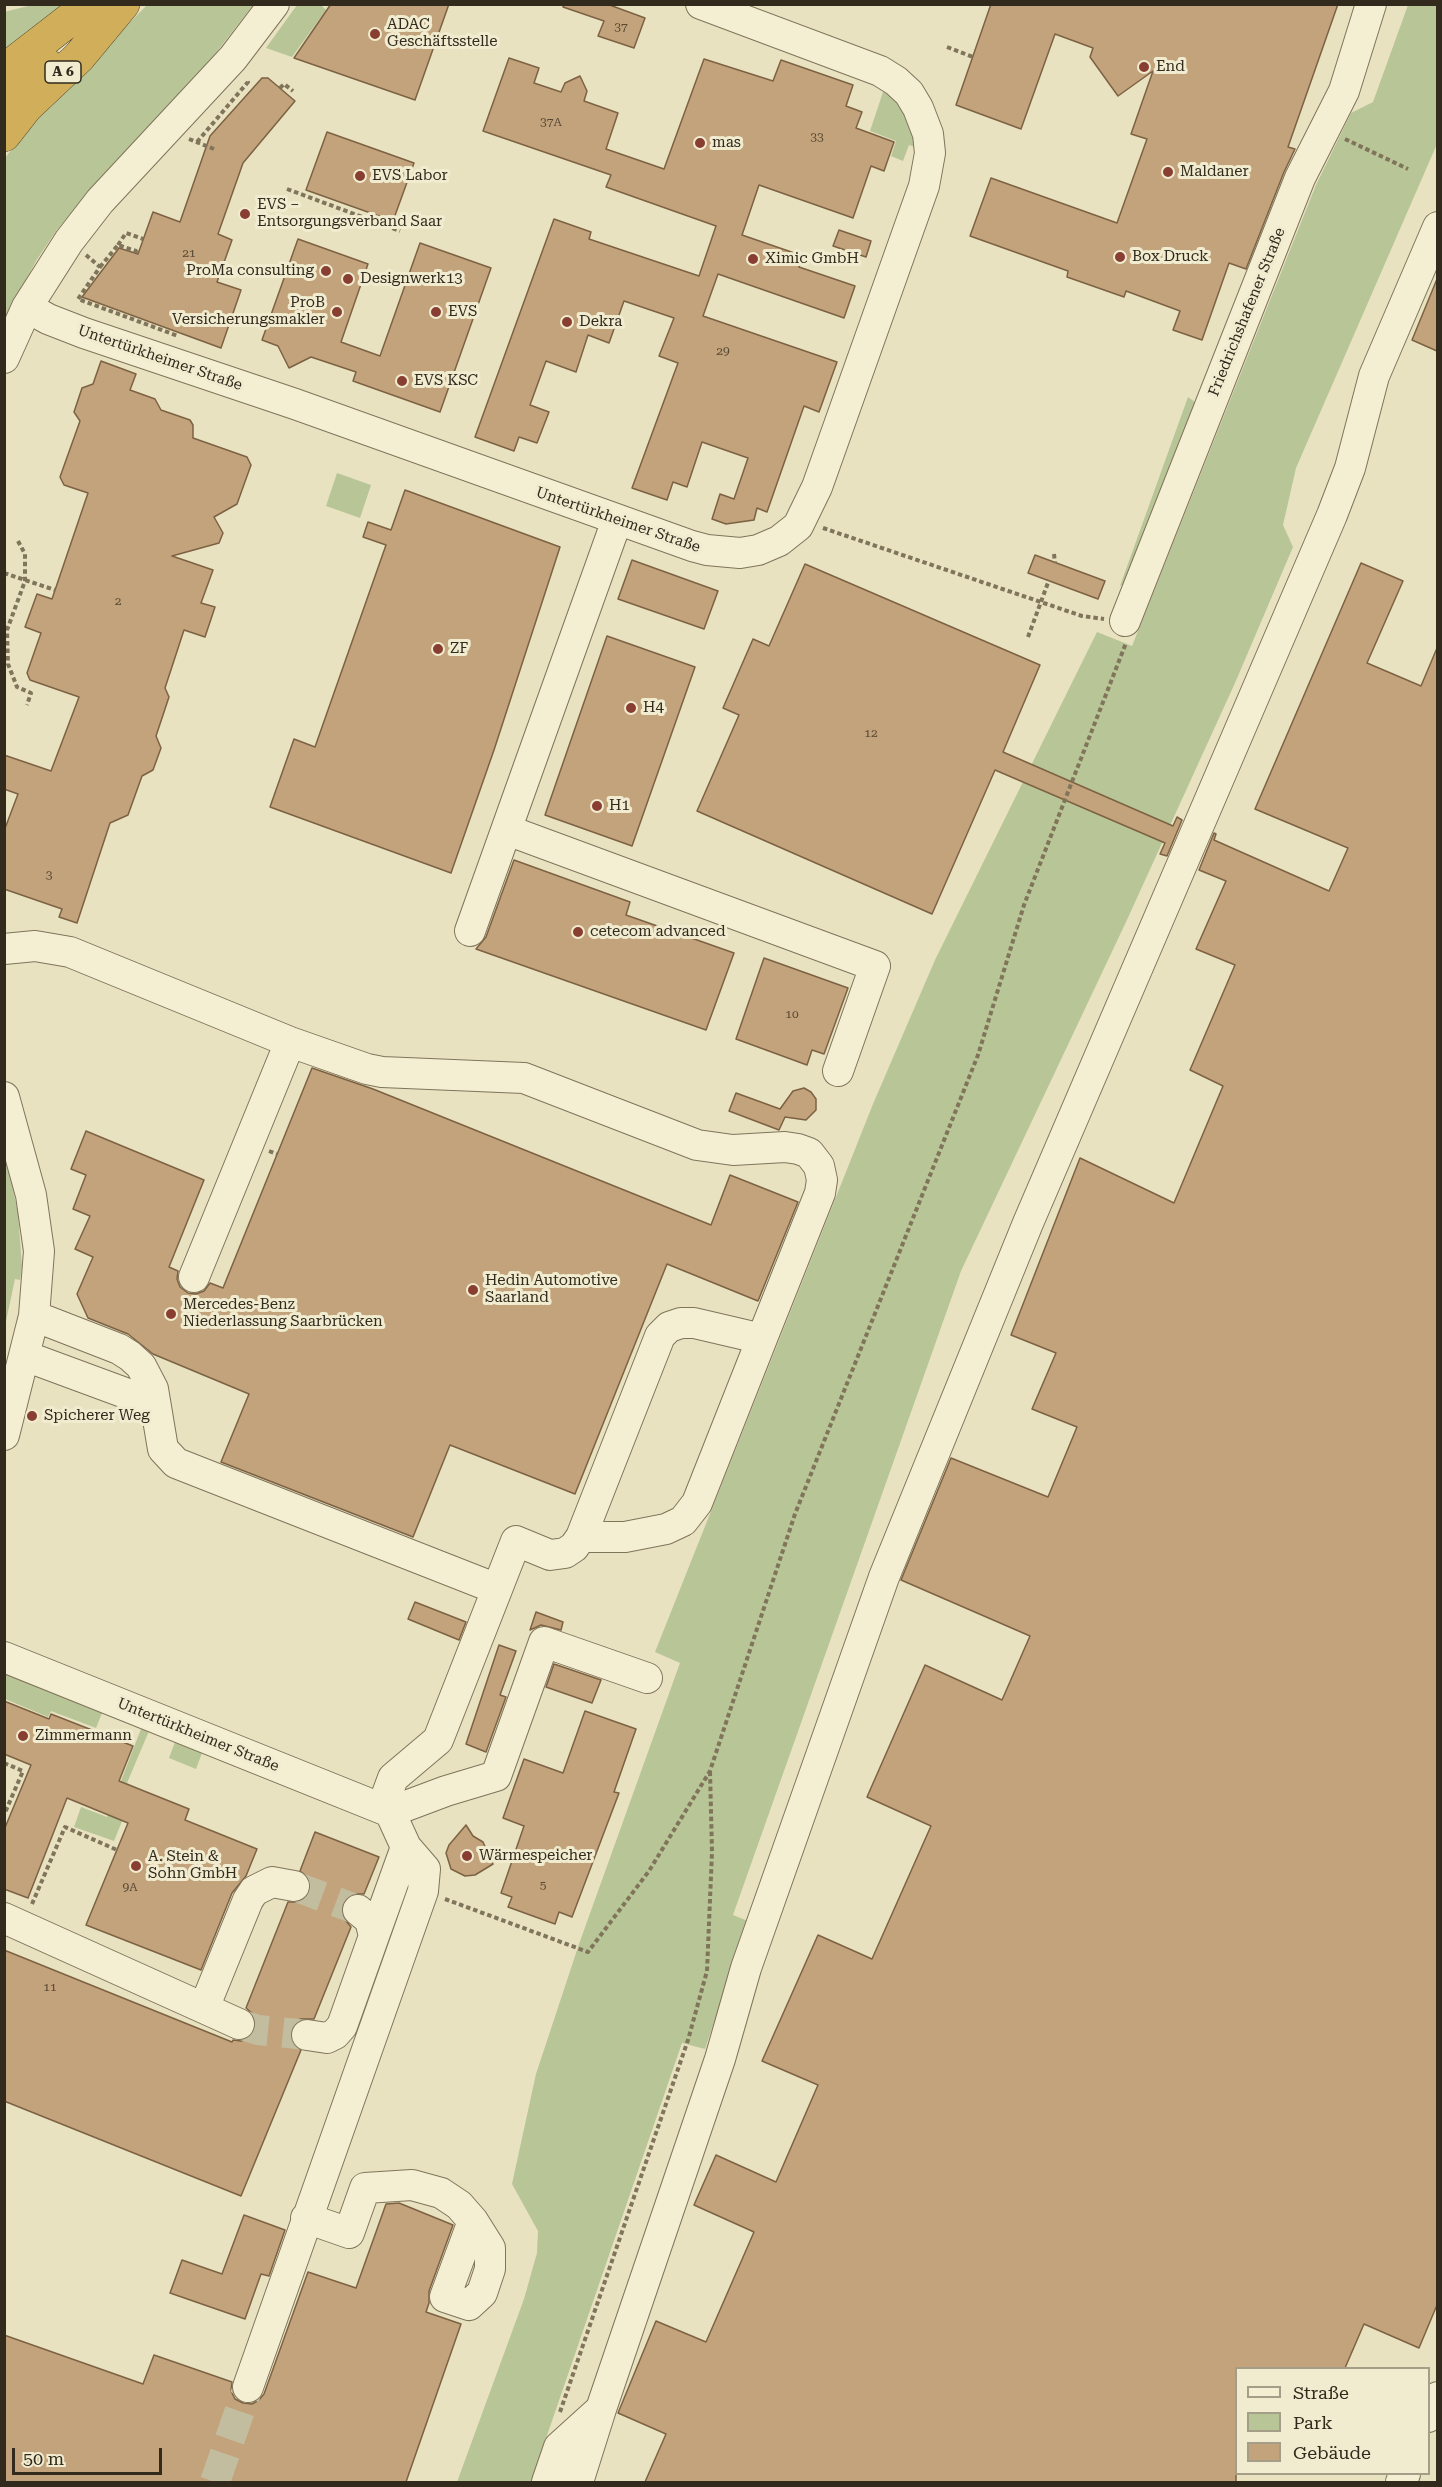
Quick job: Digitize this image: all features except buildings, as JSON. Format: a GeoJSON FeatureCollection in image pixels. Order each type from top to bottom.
{"type":"FeatureCollection","features":[{"type":"Feature","properties":{"kind":"highway","name":"A 6"},"geometry":{"type":"LineString","coordinates":[[4,70],[111,6]]}},
{"type":"Feature","properties":{"kind":"highway","name":"A 6"},"geometry":{"type":"LineString","coordinates":[[4,94],[49,64],[111,6]]}},
{"type":"Feature","properties":{"kind":"highway","name":"A 6"},"geometry":{"type":"LineString","coordinates":[[4,135],[26,107],[79,57],[111,6]]}},
{"type":"Feature","properties":{"kind":"street"},"geometry":{"type":"LineString","coordinates":[[4,358],[27,307],[55,261],[100,201],[233,58],[274,4]]}},
{"type":"Feature","properties":{"kind":"street","name":"Untertürkheimer Straße"},"geometry":{"type":"LineString","coordinates":[[27,307],[48,319],[84,333],[304,407],[692,546],[740,553],[758,550],[779,541],[802,521],[818,487],[924,186],[930,153],[928,134],[918,108],[909,93],[880,71],[701,4]]}},
{"type":"Feature","properties":{"kind":"street","name":"Friedrichshafener Straße"},"geometry":{"type":"LineString","coordinates":[[1126,633],[1300,178],[1344,91],[1371,4]]}},
{"type":"Feature","properties":{"kind":"street"},"geometry":{"type":"LineString","coordinates":[[578,2482],[720,2059],[753,1948],[884,1577],[1023,1233],[1332,515],[1350,468],[1374,376],[1437,227]]}},
{"type":"Feature","properties":{"kind":"street"},"geometry":{"type":"LineString","coordinates":[[470,931],[617,520]]}},
{"type":"Feature","properties":{"kind":"street"},"geometry":{"type":"LineString","coordinates":[[507,830],[875,966],[838,1071]]}},
{"type":"Feature","properties":{"kind":"street"},"geometry":{"type":"LineString","coordinates":[[4,949],[35,946],[70,952],[290,1042],[354,1065],[382,1072],[524,1078],[697,1145],[733,1150],[784,1147],[809,1153],[819,1166],[822,1180],[820,1193],[697,1503],[683,1521],[666,1529],[624,1537],[581,1537]]}},
{"type":"Feature","properties":{"kind":"street"},"geometry":{"type":"LineString","coordinates":[[194,1277],[290,1042]]}},
{"type":"Feature","properties":{"kind":"street"},"geometry":{"type":"LineString","coordinates":[[4,1097],[23,1163],[36,1224],[39,1251],[34,1316],[4,1435]]}},
{"type":"Feature","properties":{"kind":"street"},"geometry":{"type":"LineString","coordinates":[[34,1316],[107,1344],[130,1356],[141,1366],[153,1389],[163,1449],[176,1463],[497,1589]]}},
{"type":"Feature","properties":{"kind":"street"},"geometry":{"type":"LineString","coordinates":[[248,2387],[423,1891],[425,1869],[406,1847],[386,1810],[393,1778],[438,1740],[516,1542],[550,1555],[565,1553],[574,1547],[581,1537],[660,1336],[669,1327],[681,1323],[694,1323],[753,1337],[763,1336]]}},
{"type":"Feature","properties":{"kind":"street"},"geometry":{"type":"LineString","coordinates":[[24,1356],[154,1404]]}},
{"type":"Feature","properties":{"kind":"street"},"geometry":{"type":"LineString","coordinates":[[386,1810],[495,1776],[544,1642],[647,1678]]}},
{"type":"Feature","properties":{"kind":"street","name":"Untertürkheimer Straße"},"geometry":{"type":"LineString","coordinates":[[4,1657],[386,1810]]}},
{"type":"Feature","properties":{"kind":"street"},"geometry":{"type":"LineString","coordinates":[[307,2035],[327,2038],[335,2034],[342,2026],[406,1847]]}},
{"type":"Feature","properties":{"kind":"street"},"geometry":{"type":"LineString","coordinates":[[204,2008],[248,1900],[254,1891],[272,1882],[294,1886]]}},
{"type":"Feature","properties":{"kind":"street"},"geometry":{"type":"LineString","coordinates":[[358,1910],[370,1920],[374,1936]]}},
{"type":"Feature","properties":{"kind":"street"},"geometry":{"type":"LineString","coordinates":[[4,1918],[239,2024]]}},
{"type":"Feature","properties":{"kind":"street"},"geometry":{"type":"LineString","coordinates":[[306,2218],[349,2233],[365,2188],[412,2185],[441,2193],[459,2205],[473,2221]]}},
{"type":"Feature","properties":{"kind":"street"},"geometry":{"type":"LineString","coordinates":[[1430,2413],[1437,2397]]}},
{"type":"Feature","properties":{"kind":"street"},"geometry":{"type":"LineString","coordinates":[[547,2482],[559,2447],[601,2409]]}},
{"type":"Feature","properties":{"kind":"path"},"geometry":{"type":"LineString","coordinates":[[947,47],[973,57]]}},
{"type":"Feature","properties":{"kind":"path"},"geometry":{"type":"LineString","coordinates":[[214,149],[196,142],[248,82],[245,75]]}},
{"type":"Feature","properties":{"kind":"path"},"geometry":{"type":"LineString","coordinates":[[280,88],[284,84],[292,91]]}},
{"type":"Feature","properties":{"kind":"path"},"geometry":{"type":"LineString","coordinates":[[1347,140],[1408,169]]}},
{"type":"Feature","properties":{"kind":"path"},"geometry":{"type":"LineString","coordinates":[[287,189],[400,231]]}},
{"type":"Feature","properties":{"kind":"path"},"geometry":{"type":"LineString","coordinates":[[143,239],[126,233],[78,298],[186,339]]}},
{"type":"Feature","properties":{"kind":"path"},"geometry":{"type":"LineString","coordinates":[[118,245],[136,251],[135,254]]}},
{"type":"Feature","properties":{"kind":"path"},"geometry":{"type":"LineString","coordinates":[[86,255],[100,267]]}},
{"type":"Feature","properties":{"kind":"path"},"geometry":{"type":"LineString","coordinates":[[802,521],[1082,616]]}},
{"type":"Feature","properties":{"kind":"path"},"geometry":{"type":"LineString","coordinates":[[18,541],[25,554],[25,581],[7,630],[8,664],[17,687],[31,693],[27,705]]}},
{"type":"Feature","properties":{"kind":"path"},"geometry":{"type":"LineString","coordinates":[[1054,554],[1055,563]]}},
{"type":"Feature","properties":{"kind":"path"},"geometry":{"type":"LineString","coordinates":[[4,573],[55,590]]}},
{"type":"Feature","properties":{"kind":"path"},"geometry":{"type":"LineString","coordinates":[[1028,637],[1049,580]]}},
{"type":"Feature","properties":{"kind":"path"},"geometry":{"type":"LineString","coordinates":[[423,1891],[588,1952],[649,1871],[710,1771],[795,1514],[978,1055],[1024,905],[1126,633]]}},
{"type":"Feature","properties":{"kind":"path"},"geometry":{"type":"LineString","coordinates":[[4,1763],[23,1771],[4,1815]]}},
{"type":"Feature","properties":{"kind":"path"},"geometry":{"type":"LineString","coordinates":[[558,2416],[688,2040],[707,1971],[712,1852],[710,1771]]}},
{"type":"Feature","properties":{"kind":"path"},"geometry":{"type":"LineString","coordinates":[[32,1905],[65,1827],[117,1850]]}},
{"type":"Feature","properties":{"kind":"green space"},"geometry":{"type":"Polygon","coordinates":[[[32,5],[63,5],[5,52],[4,12],[32,5]]]}},
{"type":"Feature","properties":{"kind":"green space"},"geometry":{"type":"Polygon","coordinates":[[[147,5],[253,5],[215,54],[88,192],[56,231],[36,261],[5,319],[5,158],[36,117],[147,5]]]}},
{"type":"Feature","properties":{"kind":"green space"},"geometry":{"type":"Polygon","coordinates":[[[297,5],[321,5],[326,10],[292,57],[266,48],[297,5]]]}},
{"type":"Feature","properties":{"kind":"green space"},"geometry":{"type":"Polygon","coordinates":[[[1408,5],[1437,5],[1437,144],[1296,468],[1283,525],[1293,547],[1235,683],[1126,922],[961,1271],[733,1915],[748,1921],[705,2049],[682,2043],[531,2482],[457,2482],[524,2299],[537,2253],[538,2231],[512,2184],[536,2074],[579,1944],[680,1663],[655,1652],[873,1104],[935,960],[1097,632],[1132,646],[1316,185],[1351,113],[1373,102],[1408,5]]]}},
{"type":"Feature","properties":{"kind":"green space"},"geometry":{"type":"Polygon","coordinates":[[[884,89],[901,102],[920,149],[909,145],[903,161],[891,156],[896,141],[870,131],[884,89]]]}},
{"type":"Feature","properties":{"kind":"green space"},"geometry":{"type":"Polygon","coordinates":[[[1188,397],[1199,405],[1130,580],[1120,586],[1188,397]]]}},
{"type":"Feature","properties":{"kind":"green space"},"geometry":{"type":"Polygon","coordinates":[[[337,473],[371,485],[360,518],[326,506],[337,473]]]}},
{"type":"Feature","properties":{"kind":"green space"},"geometry":{"type":"Polygon","coordinates":[[[5,1150],[18,1213],[22,1267],[20,1280],[15,1279],[5,1326],[5,1150]]]}},
{"type":"Feature","properties":{"kind":"green space"},"geometry":{"type":"Polygon","coordinates":[[[4,1673],[102,1713],[96,1728],[51,1711],[48,1717],[5,1699],[4,1673]]]}},
{"type":"Feature","properties":{"kind":"green space"},"geometry":{"type":"Polygon","coordinates":[[[141,1729],[149,1731],[127,1783],[136,1787],[114,1841],[74,1827],[81,1807],[107,1817],[141,1729]]]}},
{"type":"Feature","properties":{"kind":"green space"},"geometry":{"type":"Polygon","coordinates":[[[175,1742],[202,1753],[196,1769],[169,1758],[175,1742]]]}},
{"type":"Feature","properties":{"kind":"tunnel"},"geometry":{"type":"LineString","coordinates":[[294,1886],[358,1910]]}},
{"type":"Feature","properties":{"kind":"tunnel"},"geometry":{"type":"LineString","coordinates":[[239,2024],[258,2030],[307,2035]]}},
{"type":"Feature","properties":{"kind":"tunnel"},"geometry":{"type":"LineString","coordinates":[[215,2482],[248,2387]]}},
{"type":"Feature","properties":{"kind":"place","name":"ADAC Geschäftsstelle"},"geometry":{"type":"Point","coordinates":[375,34]}},
{"type":"Feature","properties":{"kind":"place","name":"End"},"geometry":{"type":"Point","coordinates":[1144,67]}},
{"type":"Feature","properties":{"kind":"place","name":"mas"},"geometry":{"type":"Point","coordinates":[700,143]}},
{"type":"Feature","properties":{"kind":"place","name":"Maldaner"},"geometry":{"type":"Point","coordinates":[1168,172]}},
{"type":"Feature","properties":{"kind":"place","name":"EVS Labor"},"geometry":{"type":"Point","coordinates":[360,176]}},
{"type":"Feature","properties":{"kind":"place","name":"EVS – Entsorgungsverband Saar"},"geometry":{"type":"Point","coordinates":[245,214]}},
{"type":"Feature","properties":{"kind":"place","name":"Box Druck"},"geometry":{"type":"Point","coordinates":[1120,257]}},
{"type":"Feature","properties":{"kind":"place","name":"Ximic GmbH"},"geometry":{"type":"Point","coordinates":[753,259]}},
{"type":"Feature","properties":{"kind":"place","name":"ProMa consulting"},"geometry":{"type":"Point","coordinates":[326,271]}},
{"type":"Feature","properties":{"kind":"place","name":"Designwerk13"},"geometry":{"type":"Point","coordinates":[348,279]}},
{"type":"Feature","properties":{"kind":"place","name":"ProB Versicherungsmakler"},"geometry":{"type":"Point","coordinates":[337,312]}},
{"type":"Feature","properties":{"kind":"place","name":"EVS"},"geometry":{"type":"Point","coordinates":[436,312]}},
{"type":"Feature","properties":{"kind":"place","name":"Dekra"},"geometry":{"type":"Point","coordinates":[567,322]}},
{"type":"Feature","properties":{"kind":"place","name":"EVS KSC"},"geometry":{"type":"Point","coordinates":[402,381]}},
{"type":"Feature","properties":{"kind":"place","name":"ZF"},"geometry":{"type":"Point","coordinates":[438,649]}},
{"type":"Feature","properties":{"kind":"place","name":"H4"},"geometry":{"type":"Point","coordinates":[631,708]}},
{"type":"Feature","properties":{"kind":"place","name":"H1"},"geometry":{"type":"Point","coordinates":[597,806]}},
{"type":"Feature","properties":{"kind":"place","name":"cetecom advanced"},"geometry":{"type":"Point","coordinates":[578,932]}},
{"type":"Feature","properties":{"kind":"place","name":"Hedin Automotive Saarland"},"geometry":{"type":"Point","coordinates":[473,1290]}},
{"type":"Feature","properties":{"kind":"place","name":"Mercedes-Benz Niederlassung Saarbrücken"},"geometry":{"type":"Point","coordinates":[171,1314]}},
{"type":"Feature","properties":{"kind":"place","name":"Spicherer Weg"},"geometry":{"type":"Point","coordinates":[32,1416]}},
{"type":"Feature","properties":{"kind":"place","name":"Zimmermann"},"geometry":{"type":"Point","coordinates":[23,1736]}},
{"type":"Feature","properties":{"kind":"place","name":"Wärmespeicher"},"geometry":{"type":"Point","coordinates":[467,1856]}},
{"type":"Feature","properties":{"kind":"place","name":"A. Stein & Sohn GmbH"},"geometry":{"type":"Point","coordinates":[136,1866]}}]}
